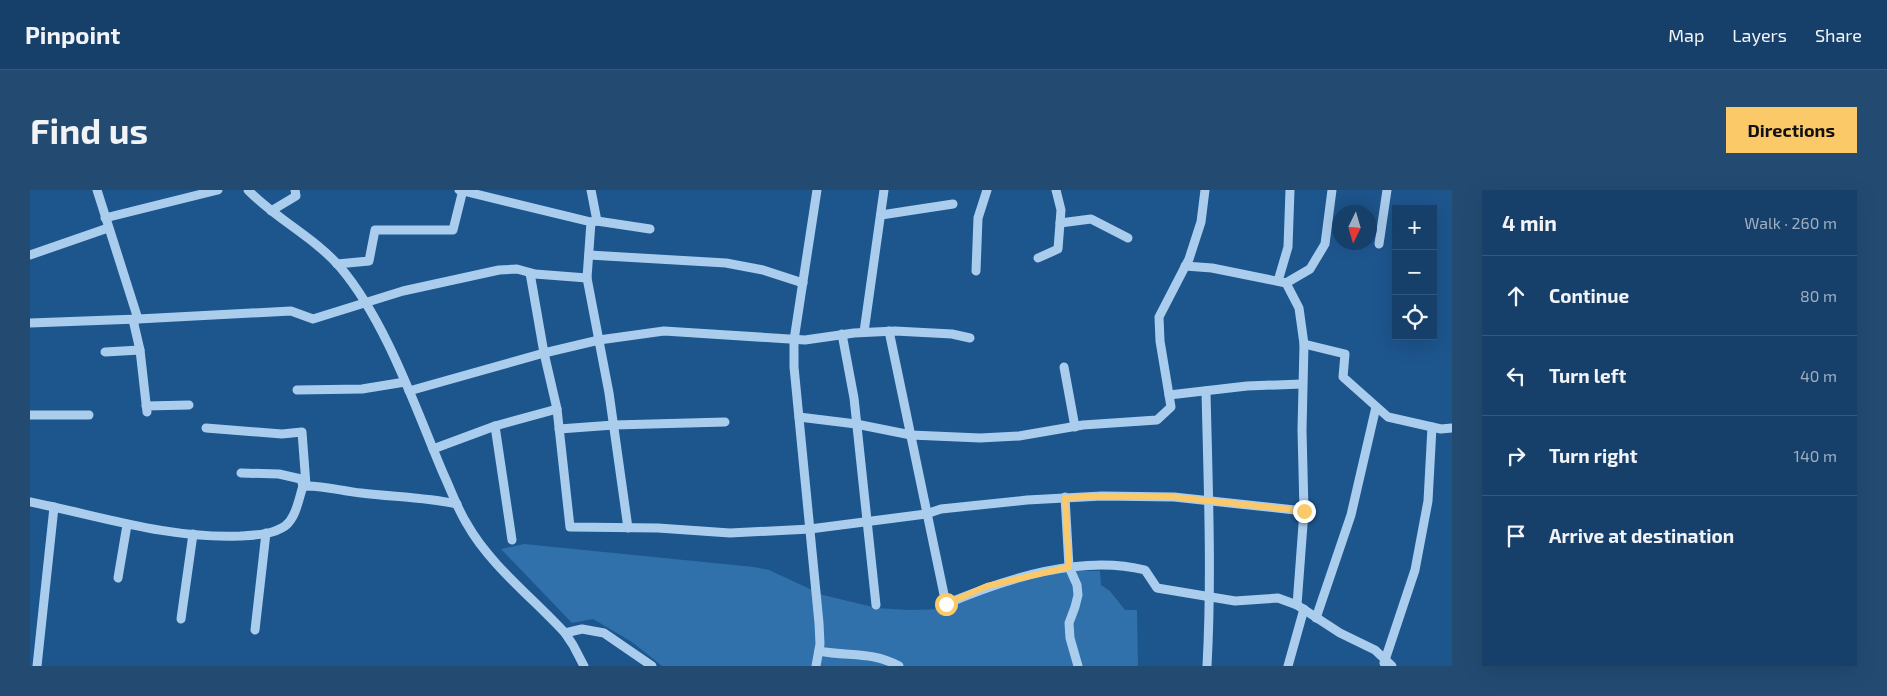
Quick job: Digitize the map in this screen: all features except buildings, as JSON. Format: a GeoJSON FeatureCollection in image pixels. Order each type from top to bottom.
{"type":"FeatureCollection","features":[{"type":"Feature","properties":{"kind":"street"},"geometry":{"type":"LineString","coordinates":[[97,190],[135,320],[146,409],[189,405]]}},
{"type":"Feature","properties":{"kind":"street"},"geometry":{"type":"LineString","coordinates":[[30,255],[107,223],[218,190]]}},
{"type":"Feature","properties":{"kind":"street"},"geometry":{"type":"LineString","coordinates":[[248,190],[271,211],[320,247],[337,264],[377,324],[407,387],[457,504],[470,529],[484,548],[565,634],[573,644],[584,666]]}},
{"type":"Feature","properties":{"kind":"street"},"geometry":{"type":"LineString","coordinates":[[271,211],[296,196],[296,190]]}},
{"type":"Feature","properties":{"kind":"street"},"geometry":{"type":"LineString","coordinates":[[337,264],[369,261],[375,230],[453,230],[462,190],[594,221],[650,229]]}},
{"type":"Feature","properties":{"kind":"street"},"geometry":{"type":"LineString","coordinates":[[591,190],[594,221],[587,278],[614,425],[628,528]]}},
{"type":"Feature","properties":{"kind":"street"},"geometry":{"type":"LineString","coordinates":[[816,666],[819,652],[819,623],[794,367],[794,340],[817,190]]}},
{"type":"Feature","properties":{"kind":"street"},"geometry":{"type":"LineString","coordinates":[[864,332],[884,190]]}},
{"type":"Feature","properties":{"kind":"street"},"geometry":{"type":"LineString","coordinates":[[976,271],[978,218],[987,190]]}},
{"type":"Feature","properties":{"kind":"street"},"geometry":{"type":"LineString","coordinates":[[1038,258],[1058,249],[1061,210],[1056,190]]}},
{"type":"Feature","properties":{"kind":"street"},"geometry":{"type":"LineString","coordinates":[[799,417],[856,424],[911,435],[980,438],[1019,436],[1075,427],[1157,420],[1171,407],[1160,341],[1159,316],[1189,259],[1201,222],[1205,190]]}},
{"type":"Feature","properties":{"kind":"street"},"geometry":{"type":"LineString","coordinates":[[1288,666],[1301,607],[1304,511],[1302,384],[1304,344],[1299,308],[1282,282],[1288,246],[1290,190]]}},
{"type":"Feature","properties":{"kind":"street"},"geometry":{"type":"LineString","coordinates":[[1186,266],[1212,268],[1282,282],[1310,270],[1325,244],[1332,190]]}},
{"type":"Feature","properties":{"kind":"street"},"geometry":{"type":"LineString","coordinates":[[1379,244],[1387,190]]}},
{"type":"Feature","properties":{"kind":"street"},"geometry":{"type":"LineString","coordinates":[[881,215],[953,204]]}},
{"type":"Feature","properties":{"kind":"street"},"geometry":{"type":"LineString","coordinates":[[1060,223],[1090,219],[1128,238]]}},
{"type":"Feature","properties":{"kind":"street"},"geometry":{"type":"LineString","coordinates":[[589,255],[726,263],[763,270],[802,283]]}},
{"type":"Feature","properties":{"kind":"street"},"geometry":{"type":"LineString","coordinates":[[30,323],[135,320],[291,311],[313,319],[403,291],[499,270],[517,269],[530,273],[587,278]]}},
{"type":"Feature","properties":{"kind":"street"},"geometry":{"type":"LineString","coordinates":[[530,273],[556,409],[570,527],[658,528],[730,533],[810,529],[927,513],[941,509],[1027,500],[1102,496],[1156,496],[1304,511]]}},
{"type":"Feature","properties":{"kind":"street"},"geometry":{"type":"LineString","coordinates":[[889,331],[946,604],[987,586],[1069,567],[1125,565],[1146,570],[1157,588],[1235,601],[1278,598],[1301,607],[1340,633],[1375,650],[1384,663],[1392,666]]}},
{"type":"Feature","properties":{"kind":"street"},"geometry":{"type":"LineString","coordinates":[[297,390],[407,387],[599,340],[664,332],[794,340],[889,331],[952,334],[970,338]]}},
{"type":"Feature","properties":{"kind":"street"},"geometry":{"type":"LineString","coordinates":[[842,334],[856,424],[876,604]]}},
{"type":"Feature","properties":{"kind":"street"},"geometry":{"type":"LineString","coordinates":[[1304,344],[1345,354],[1343,377],[1388,417],[1441,429],[1452,428]]}},
{"type":"Feature","properties":{"kind":"street"},"geometry":{"type":"LineString","coordinates":[[105,352],[140,350]]}},
{"type":"Feature","properties":{"kind":"street"},"geometry":{"type":"LineString","coordinates":[[1064,367],[1075,427]]}},
{"type":"Feature","properties":{"kind":"street"},"geometry":{"type":"LineString","coordinates":[[1169,395],[1248,386],[1302,384]]}},
{"type":"Feature","properties":{"kind":"street"},"geometry":{"type":"LineString","coordinates":[[1206,391],[1208,500],[1206,666]]}},
{"type":"Feature","properties":{"kind":"street"},"geometry":{"type":"LineString","coordinates":[[1316,618],[1351,515],[1376,407]]}},
{"type":"Feature","properties":{"kind":"street"},"geometry":{"type":"LineString","coordinates":[[433,449],[495,426],[556,409]]}},
{"type":"Feature","properties":{"kind":"street"},"geometry":{"type":"LineString","coordinates":[[30,415],[89,415]]}},
{"type":"Feature","properties":{"kind":"street"},"geometry":{"type":"LineString","coordinates":[[559,429],[614,425],[725,422]]}},
{"type":"Feature","properties":{"kind":"street"},"geometry":{"type":"LineString","coordinates":[[495,426],[512,540]]}},
{"type":"Feature","properties":{"kind":"street"},"geometry":{"type":"LineString","coordinates":[[1384,663],[1416,570],[1428,501],[1432,427]]}},
{"type":"Feature","properties":{"kind":"street"},"geometry":{"type":"LineString","coordinates":[[30,502],[127,525],[193,534],[226,536],[266,534],[273,533],[286,526],[294,513],[304,485],[302,432],[282,434],[206,428]]}},
{"type":"Feature","properties":{"kind":"street"},"geometry":{"type":"LineString","coordinates":[[241,472],[280,474],[301,479],[304,485]]}},
{"type":"Feature","properties":{"kind":"street"},"geometry":{"type":"LineString","coordinates":[[304,485],[362,493],[431,498],[457,504]]}},
{"type":"Feature","properties":{"kind":"street"},"geometry":{"type":"LineString","coordinates":[[1065,498],[1069,567],[1077,585],[1075,607],[1069,623],[1070,638],[1078,666]]}},
{"type":"Feature","properties":{"kind":"street"},"geometry":{"type":"LineString","coordinates":[[38,666],[54,507]]}},
{"type":"Feature","properties":{"kind":"street"},"geometry":{"type":"LineString","coordinates":[[118,578],[127,525]]}},
{"type":"Feature","properties":{"kind":"street"},"geometry":{"type":"LineString","coordinates":[[181,618],[193,534]]}},
{"type":"Feature","properties":{"kind":"street"},"geometry":{"type":"LineString","coordinates":[[254,630],[266,534]]}},
{"type":"Feature","properties":{"kind":"street"},"geometry":{"type":"LineString","coordinates":[[565,634],[582,629],[604,633],[652,666]]}},
{"type":"Feature","properties":{"kind":"street"},"geometry":{"type":"LineString","coordinates":[[819,652],[836,655],[877,656],[899,666]]}},
{"type":"Feature","properties":{"kind":"shaded area"},"geometry":{"type":"Polygon","coordinates":[[[524,544],[754,567],[769,570],[823,595],[877,608],[909,610],[942,609],[973,595],[1064,571],[1100,571],[1101,585],[1110,591],[1125,610],[1137,610],[1138,666],[662,666],[632,642],[593,619],[572,623],[501,549],[524,544]]]}},
{"type":"Feature","properties":{"kind":"route"},"geometry":{"type":"LineString","coordinates":[[946,604],[987,586],[1069,567],[1065,498],[1102,496],[1174,497],[1304,511]]}}]}
